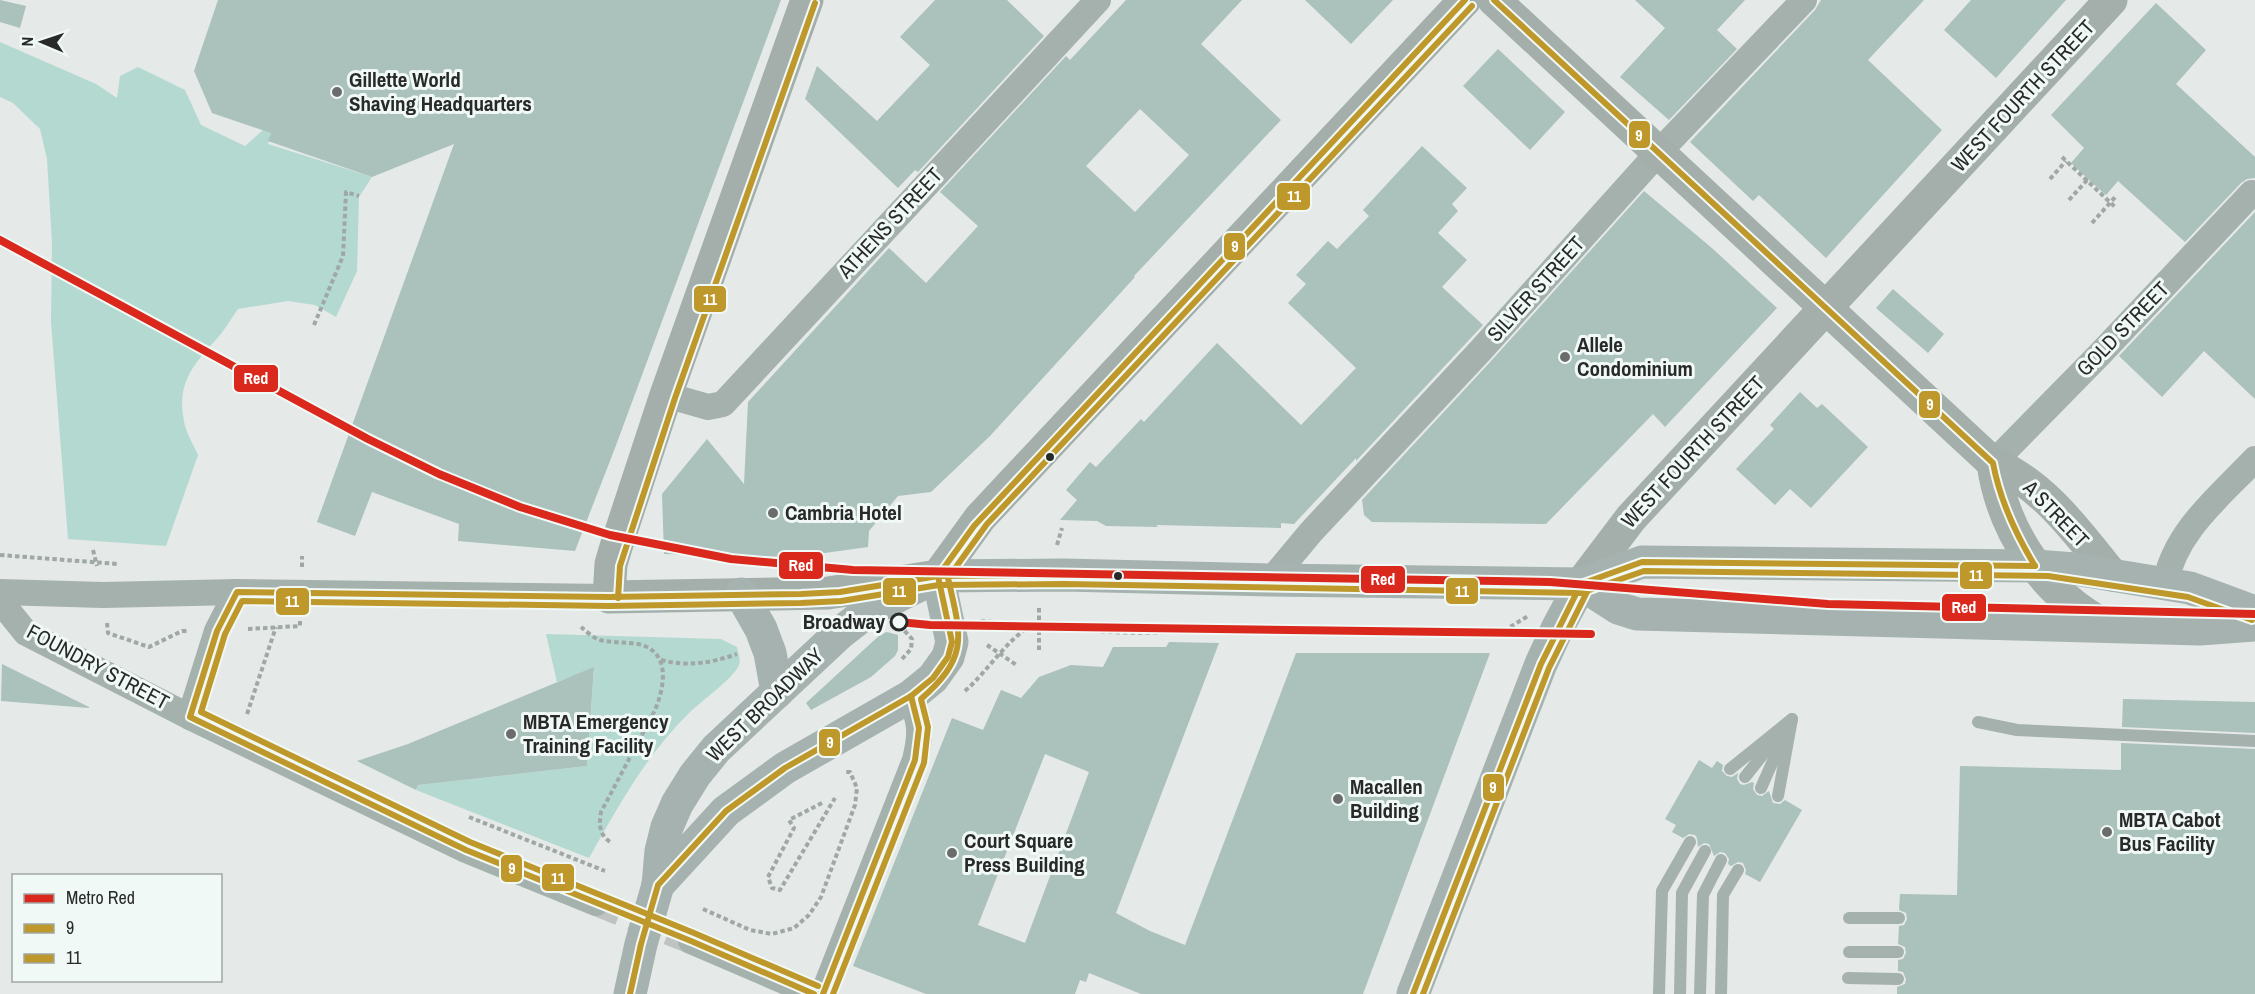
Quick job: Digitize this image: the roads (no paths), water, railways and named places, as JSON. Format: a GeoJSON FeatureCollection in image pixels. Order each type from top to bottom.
{"type":"FeatureCollection","features":[{"type":"Feature","properties":{"kind":"main road"},"geometry":{"type":"LineString","coordinates":[[807,0],[666,395],[611,564],[609,597],[828,593],[938,576],[1064,575],[1581,584],[1642,562],[2035,566],[2075,569],[2200,590],[2255,612]]}},
{"type":"Feature","properties":{"kind":"main road","name":"WEST BROADWAY"},"geometry":{"type":"LineString","coordinates":[[630,994],[658,885],[661,851],[667,827],[677,804],[695,775],[716,749],[740,724],[863,615],[938,576],[981,518],[1465,0]]}},
{"type":"Feature","properties":{"kind":"main road","name":"A STREET"},"geometry":{"type":"LineString","coordinates":[[1494,0],[1993,463],[2014,473],[2041,493],[2065,517],[2112,575]]}},
{"type":"Feature","properties":{"kind":"main road","name":"WEST FOURTH STREET"},"geometry":{"type":"LineString","coordinates":[[1413,994],[1541,664],[1581,584],[1631,518],[2111,0]]}},
{"type":"Feature","properties":{"kind":"main road","name":"A STREET"},"geometry":{"type":"LineString","coordinates":[[1993,463],[1998,493],[2007,518],[2035,566],[2070,603],[2107,626]]}},
{"type":"Feature","properties":{"kind":"main road","name":"WEST BROADWAY"},"geometry":{"type":"LineString","coordinates":[[658,885],[726,811],[785,768],[911,696],[933,678],[948,657],[952,642],[938,576]]}},
{"type":"Feature","properties":{"kind":"main road"},"geometry":{"type":"LineString","coordinates":[[1581,584],[1618,608],[1637,614],[2200,629],[2255,625]]}},
{"type":"Feature","properties":{"kind":"main road"},"geometry":{"type":"LineString","coordinates":[[741,594],[761,629],[770,652],[777,692]]}},
{"type":"Feature","properties":{"kind":"street","name":"ATHENS STREET"},"geometry":{"type":"LineString","coordinates":[[666,395],[708,406],[723,404],[1098,0]]}},
{"type":"Feature","properties":{"kind":"street","name":"SILVER STREET"},"geometry":{"type":"LineString","coordinates":[[1271,580],[1311,532],[1481,350],[1658,153],[1804,0]]}},
{"type":"Feature","properties":{"kind":"street","name":"GOLD STREET"},"geometry":{"type":"LineString","coordinates":[[1993,463],[2252,193]]}},
{"type":"Feature","properties":{"kind":"street"},"geometry":{"type":"LineString","coordinates":[[2165,584],[2170,561],[2184,536],[2255,459]]}},
{"type":"Feature","properties":{"kind":"street"},"geometry":{"type":"LineString","coordinates":[[0,592],[104,595],[237,592],[609,597]]}},
{"type":"Feature","properties":{"kind":"street"},"geometry":{"type":"LineString","coordinates":[[190,717],[217,631],[237,592]]}},
{"type":"Feature","properties":{"kind":"street","name":"FOUNDRY STREET"},"geometry":{"type":"LineString","coordinates":[[0,601],[26,633],[190,717],[466,850],[596,903]]}},
{"type":"Feature","properties":{"kind":"street"},"geometry":{"type":"LineString","coordinates":[[823,994],[915,760],[921,736],[911,696]]}},
{"type":"Feature","properties":{"kind":"street"},"geometry":{"type":"LineString","coordinates":[[691,941],[814,994]]}},
{"type":"Feature","properties":{"kind":"lane"},"geometry":{"type":"LineString","coordinates":[[1730,769],[1792,719]]}},
{"type":"Feature","properties":{"kind":"lane"},"geometry":{"type":"LineString","coordinates":[[1745,777],[1792,719]]}},
{"type":"Feature","properties":{"kind":"lane"},"geometry":{"type":"LineString","coordinates":[[1761,788],[1792,719]]}},
{"type":"Feature","properties":{"kind":"lane"},"geometry":{"type":"LineString","coordinates":[[1778,796],[1792,719]]}},
{"type":"Feature","properties":{"kind":"lane"},"geometry":{"type":"LineString","coordinates":[[1978,722],[2017,730],[2255,741]]}},
{"type":"Feature","properties":{"kind":"lane"},"geometry":{"type":"LineString","coordinates":[[1659,994],[1662,891],[1690,842]]}},
{"type":"Feature","properties":{"kind":"lane"},"geometry":{"type":"LineString","coordinates":[[1680,994],[1682,893],[1705,851]]}},
{"type":"Feature","properties":{"kind":"lane"},"geometry":{"type":"LineString","coordinates":[[1700,994],[1703,895],[1721,860]]}},
{"type":"Feature","properties":{"kind":"lane"},"geometry":{"type":"LineString","coordinates":[[1720,994],[1723,895],[1738,870]]}},
{"type":"Feature","properties":{"kind":"lane"},"geometry":{"type":"LineString","coordinates":[[1850,918],[1899,918]]}},
{"type":"Feature","properties":{"kind":"lane"},"geometry":{"type":"LineString","coordinates":[[1849,952],[1898,952]]}},
{"type":"Feature","properties":{"kind":"lane"},"geometry":{"type":"LineString","coordinates":[[1848,978],[1898,979]]}},
{"type":"Feature","properties":{"kind":"tunnel"},"geometry":{"type":"LineString","coordinates":[[596,903],[691,941]]}},
{"type":"Feature","properties":{"kind":"metro line","name":"Red"},"geometry":{"type":"LineString","coordinates":[[0,240],[368,439],[439,474],[520,507],[610,535],[731,559],[853,570],[1550,582],[1828,604],[2255,614]]}},
{"type":"Feature","properties":{"kind":"metro line","name":"Red"},"geometry":{"type":"LineString","coordinates":[[899,622],[930,625],[1591,634]]}},
{"type":"Feature","properties":{"kind":"place","name":"Gillette World Shaving Headquarters"},"geometry":{"type":"Point","coordinates":[337,92]}},
{"type":"Feature","properties":{"kind":"place","name":"Allele Condominium"},"geometry":{"type":"Point","coordinates":[1565,357]}},
{"type":"Feature","properties":{"kind":"place","name":"Cambria Hotel"},"geometry":{"type":"Point","coordinates":[773,513]}},
{"type":"Feature","properties":{"kind":"place","name":"Broadway"},"geometry":{"type":"Point","coordinates":[899,622]}},
{"type":"Feature","properties":{"kind":"place","name":"MBTA Emergency Training Facility"},"geometry":{"type":"Point","coordinates":[511,734]}},
{"type":"Feature","properties":{"kind":"place","name":"Macallen Building"},"geometry":{"type":"Point","coordinates":[1338,799]}},
{"type":"Feature","properties":{"kind":"place","name":"MBTA Cabot Bus Facility"},"geometry":{"type":"Point","coordinates":[2107,832]}},
{"type":"Feature","properties":{"kind":"place","name":"Court Square Press Building"},"geometry":{"type":"Point","coordinates":[952,853]}}]}
